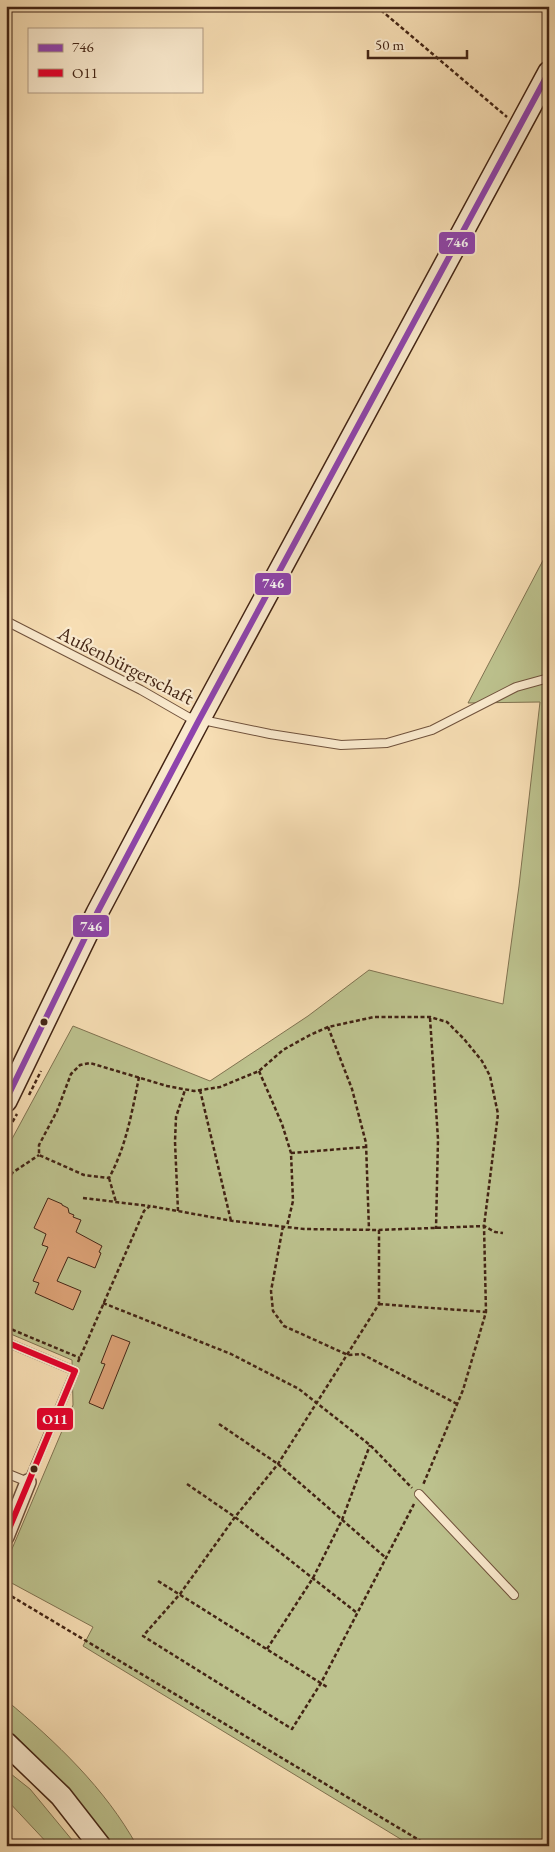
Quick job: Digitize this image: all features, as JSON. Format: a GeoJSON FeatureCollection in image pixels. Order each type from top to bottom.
{"type":"FeatureCollection","features":[{"type":"Feature","properties":{"kind":"main road"},"geometry":{"type":"LineString","coordinates":[[6,1101],[97,913],[199,720],[549,72]]}},
{"type":"Feature","properties":{"kind":"main road"},"geometry":{"type":"LineString","coordinates":[[6,1744],[61,1796],[100,1846]]}},
{"type":"Feature","properties":{"kind":"street"},"geometry":{"type":"LineString","coordinates":[[6,1537],[28,1482]]}},
{"type":"Feature","properties":{"kind":"lane","name":"Außenbürgerschaft"},"geometry":{"type":"LineString","coordinates":[[6,621],[188,716],[199,720],[270,734],[341,745],[387,743],[432,730],[516,687],[545,679],[549,680]]}},
{"type":"Feature","properties":{"kind":"lane"},"geometry":{"type":"LineString","coordinates":[[6,1342],[75,1371],[28,1482],[6,1473]]}},
{"type":"Feature","properties":{"kind":"lane"},"geometry":{"type":"LineString","coordinates":[[419,1494],[514,1595]]}},
{"type":"Feature","properties":{"kind":"path"},"geometry":{"type":"LineString","coordinates":[[376,6],[519,128]]}},
{"type":"Feature","properties":{"kind":"path"},"geometry":{"type":"LineString","coordinates":[[6,1187],[12,1173],[38,1154],[39,1145],[57,1110],[70,1074],[80,1065],[90,1063],[167,1086],[185,1090],[200,1090],[220,1087],[259,1071],[283,1050],[328,1027],[374,1017],[430,1017],[447,1022],[482,1061],[490,1076],[498,1114],[484,1226],[486,1312],[463,1390],[419,1494],[321,1682],[292,1729],[143,1636],[180,1594],[235,1517],[278,1464],[379,1304],[379,1230]]}},
{"type":"Feature","properties":{"kind":"path"},"geometry":{"type":"LineString","coordinates":[[430,1017],[438,1138],[436,1228]]}},
{"type":"Feature","properties":{"kind":"path"},"geometry":{"type":"LineString","coordinates":[[328,1027],[352,1089],[366,1148],[370,1230]]}},
{"type":"Feature","properties":{"kind":"path"},"geometry":{"type":"LineString","coordinates":[[259,1071],[282,1124],[291,1153],[293,1201],[287,1226]]}},
{"type":"Feature","properties":{"kind":"path"},"geometry":{"type":"LineString","coordinates":[[116,1202],[109,1178],[117,1164],[128,1130],[139,1078]]}},
{"type":"Feature","properties":{"kind":"path"},"geometry":{"type":"LineString","coordinates":[[178,1212],[176,1117],[185,1090]]}},
{"type":"Feature","properties":{"kind":"path"},"geometry":{"type":"LineString","coordinates":[[200,1090],[230,1221]]}},
{"type":"Feature","properties":{"kind":"path"},"geometry":{"type":"LineString","coordinates":[[291,1153],[366,1148]]}},
{"type":"Feature","properties":{"kind":"path"},"geometry":{"type":"LineString","coordinates":[[38,1154],[84,1175],[109,1178]]}},
{"type":"Feature","properties":{"kind":"path"},"geometry":{"type":"LineString","coordinates":[[83,1198],[150,1206],[230,1221],[304,1229],[379,1230],[484,1226],[495,1232],[502,1233]]}},
{"type":"Feature","properties":{"kind":"path"},"geometry":{"type":"LineString","coordinates":[[75,1371],[144,1211],[150,1206]]}},
{"type":"Feature","properties":{"kind":"path"},"geometry":{"type":"LineString","coordinates":[[283,1226],[271,1291],[273,1312],[284,1326],[348,1355],[362,1354],[457,1404]]}},
{"type":"Feature","properties":{"kind":"path"},"geometry":{"type":"LineString","coordinates":[[103,1303],[231,1354],[299,1389],[370,1445],[419,1494]]}},
{"type":"Feature","properties":{"kind":"path"},"geometry":{"type":"LineString","coordinates":[[379,1304],[486,1312]]}},
{"type":"Feature","properties":{"kind":"path"},"geometry":{"type":"LineString","coordinates":[[6,1327],[80,1358]]}},
{"type":"Feature","properties":{"kind":"path"},"geometry":{"type":"LineString","coordinates":[[219,1424],[278,1464],[386,1558]]}},
{"type":"Feature","properties":{"kind":"path"},"geometry":{"type":"LineString","coordinates":[[267,1649],[313,1578],[342,1520],[370,1445]]}},
{"type":"Feature","properties":{"kind":"path"},"geometry":{"type":"LineString","coordinates":[[187,1484],[235,1517],[357,1613]]}},
{"type":"Feature","properties":{"kind":"path"},"geometry":{"type":"LineString","coordinates":[[158,1581],[327,1686]]}},
{"type":"Feature","properties":{"kind":"path"},"geometry":{"type":"LineString","coordinates":[[6,1592],[429,1846]]}},
{"type":"Feature","properties":{"kind":"green space"},"geometry":{"type":"Polygon","coordinates":[[[549,549],[549,1846],[412,1846],[83,1646],[93,1627],[6,1580],[6,1563],[73,1405],[72,1360],[6,1332],[6,1150],[73,1026],[210,1081],[308,1016],[369,970],[503,1004],[519,886],[540,702],[468,703],[549,549]]]}},
{"type":"Feature","properties":{"kind":"green space"},"geometry":{"type":"Polygon","coordinates":[[[6,1700],[61,1749],[95,1785],[137,1846],[112,1846],[56,1776],[6,1730],[6,1700]]]}},
{"type":"Feature","properties":{"kind":"green space"},"geometry":{"type":"Polygon","coordinates":[[[6,1770],[30,1789],[77,1846],[50,1846],[6,1799],[6,1770]]]}},
{"type":"Feature","properties":{"kind":"building"},"geometry":{"type":"Polygon","coordinates":[[[48,1198],[68,1208],[69,1213],[74,1215],[73,1217],[81,1220],[76,1232],[102,1246],[95,1268],[68,1257],[57,1281],[81,1291],[73,1310],[35,1293],[39,1283],[33,1281],[48,1247],[42,1245],[46,1234],[34,1228],[48,1198]]]}},
{"type":"Feature","properties":{"kind":"building"},"geometry":{"type":"Polygon","coordinates":[[[112,1335],[130,1342],[103,1409],[89,1403],[105,1364],[101,1363],[112,1335]]]}},
{"type":"Feature","properties":{"kind":"transit line","name":"746"},"geometry":{"type":"LineString","coordinates":[[6,1100],[97,913],[199,720],[549,72]]}},
{"type":"Feature","properties":{"kind":"transit line","name":"O11"},"geometry":{"type":"LineString","coordinates":[[6,1342],[75,1371],[6,1536]]}}]}
